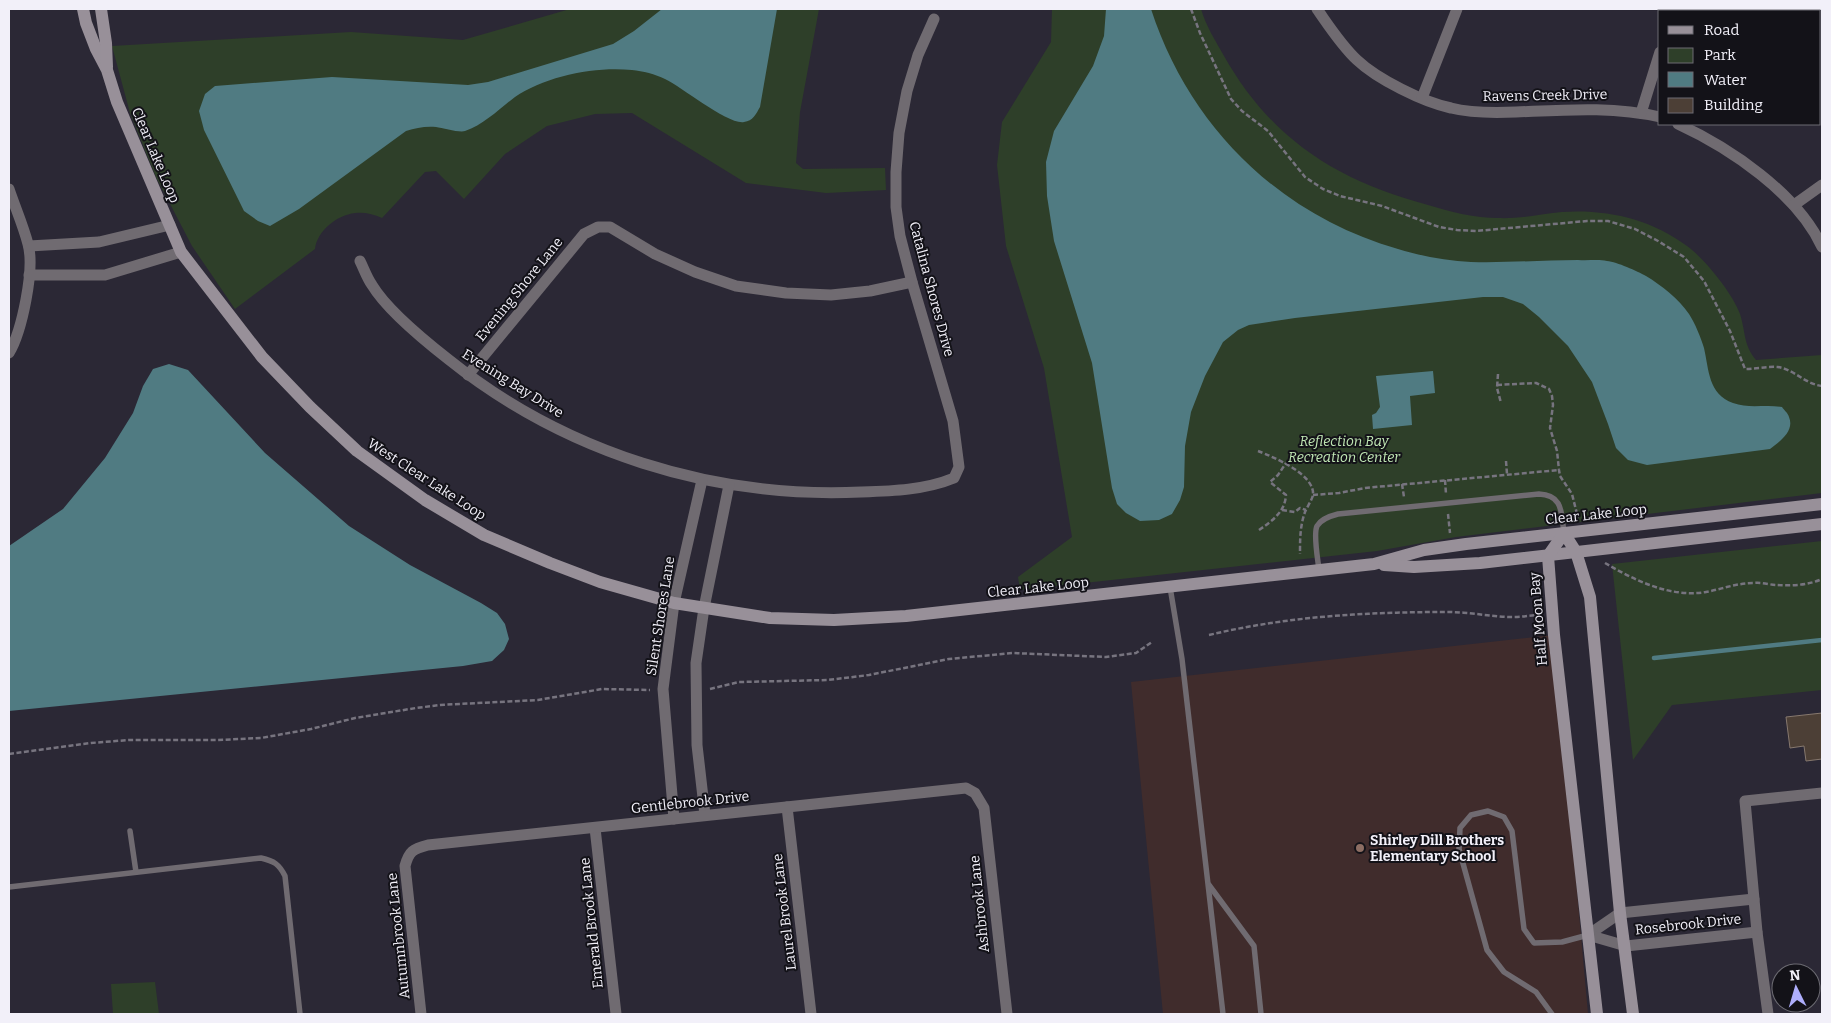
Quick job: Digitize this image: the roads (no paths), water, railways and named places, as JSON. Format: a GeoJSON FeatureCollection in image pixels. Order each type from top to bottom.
{"type":"FeatureCollection","features":[{"type":"Feature","properties":{"kind":"street","name":"Clear Lake Loop"},"geometry":{"type":"LineString","coordinates":[[83,9],[92,40],[107,70],[117,102],[181,252]]}},
{"type":"Feature","properties":{"kind":"street","name":"Clear Lake Loop"},"geometry":{"type":"LineString","coordinates":[[101,9],[106,43],[107,70]]}},
{"type":"Feature","properties":{"kind":"street","name":"Ravens Creek Drive"},"geometry":{"type":"LineString","coordinates":[[1316,9],[1332,32],[1357,60],[1398,87],[1451,109],[1490,112],[1608,109],[1658,117]]}},
{"type":"Feature","properties":{"kind":"street"},"geometry":{"type":"LineString","coordinates":[[1422,98],[1457,9]]}},
{"type":"Feature","properties":{"kind":"street","name":"Catalina Shores Drive"},"geometry":{"type":"LineString","coordinates":[[934,19],[918,55],[907,91],[898,143],[896,207],[900,236],[912,282],[953,421],[959,467],[954,478]]}},
{"type":"Feature","properties":{"kind":"street"},"geometry":{"type":"LineString","coordinates":[[1641,113],[1658,58]]}},
{"type":"Feature","properties":{"kind":"street"},"geometry":{"type":"LineString","coordinates":[[1680,125],[1747,163],[1794,205],[1822,247]]}},
{"type":"Feature","properties":{"kind":"street"},"geometry":{"type":"LineString","coordinates":[[1794,205],[1822,184]]}},
{"type":"Feature","properties":{"kind":"street"},"geometry":{"type":"LineString","coordinates":[[9,189],[29,246],[29,275],[26,303],[9,353]]}},
{"type":"Feature","properties":{"kind":"street"},"geometry":{"type":"LineString","coordinates":[[29,246],[99,242],[170,225]]}},
{"type":"Feature","properties":{"kind":"street","name":"Evening Shore Lane"},"geometry":{"type":"LineString","coordinates":[[468,375],[584,234],[598,227],[610,227],[655,254],[695,272],[736,286],[786,294],[831,295],[870,291],[912,282]]}},
{"type":"Feature","properties":{"kind":"street"},"geometry":{"type":"LineString","coordinates":[[29,275],[105,275],[181,252]]}},
{"type":"Feature","properties":{"kind":"street","name":"West Clear Lake Loop"},"geometry":{"type":"LineString","coordinates":[[181,252],[262,357],[310,407],[356,451],[425,500],[484,535],[550,563],[600,582],[674,603],[704,608]]}},
{"type":"Feature","properties":{"kind":"street","name":"Evening Bay Drive"},"geometry":{"type":"LineString","coordinates":[[360,261],[372,286],[387,303],[422,338],[468,375],[522,410],[606,451],[637,462],[702,480],[783,491],[842,493],[893,491],[939,485],[954,478]]}},
{"type":"Feature","properties":{"kind":"street","name":"Silent Shores Lane"},"geometry":{"type":"LineString","coordinates":[[674,819],[663,690],[674,603],[702,480]]}},
{"type":"Feature","properties":{"kind":"street"},"geometry":{"type":"LineString","coordinates":[[705,815],[697,745],[696,663],[704,608],[729,485]]}},
{"type":"Feature","properties":{"kind":"street","name":"Clear Lake Loop"},"geometry":{"type":"LineString","coordinates":[[704,608],[770,618],[834,620],[906,616],[1374,564],[1424,550],[1466,544],[1822,504]]}},
{"type":"Feature","properties":{"kind":"street","name":"Clear Lake Loop"},"geometry":{"type":"LineString","coordinates":[[1374,564],[1414,567],[1548,556],[1822,524]]}},
{"type":"Feature","properties":{"kind":"street"},"geometry":{"type":"LineString","coordinates":[[1564,533],[1576,552],[1590,597],[1620,913],[1626,946],[1633,1014]]}},
{"type":"Feature","properties":{"kind":"street","name":"Half Moon Bay"},"geometry":{"type":"LineString","coordinates":[[1564,533],[1548,556],[1554,636],[1597,1014]]}},
{"type":"Feature","properties":{"kind":"street","name":"Gentlebrook Drive"},"geometry":{"type":"LineString","coordinates":[[408,854],[417,848],[428,845],[705,815],[952,789],[966,788],[975,793]]}},
{"type":"Feature","properties":{"kind":"street","name":"Ashbrook Lane"},"geometry":{"type":"LineString","coordinates":[[975,793],[984,808],[1007,1014]]}},
{"type":"Feature","properties":{"kind":"street"},"geometry":{"type":"LineString","coordinates":[[1768,1014],[1757,932],[1745,801],[1822,793]]}},
{"type":"Feature","properties":{"kind":"street","name":"Laurel Brook Lane"},"geometry":{"type":"LineString","coordinates":[[787,807],[811,1014]]}},
{"type":"Feature","properties":{"kind":"street","name":"Emerald Brook Lane"},"geometry":{"type":"LineString","coordinates":[[595,828],[616,1014]]}},
{"type":"Feature","properties":{"kind":"street","name":"Autumnbrook Lane"},"geometry":{"type":"LineString","coordinates":[[408,854],[405,866],[421,1014]]}},
{"type":"Feature","properties":{"kind":"street","name":"Rosebrook Drive"},"geometry":{"type":"LineString","coordinates":[[1588,935],[1620,913],[1754,899]]}},
{"type":"Feature","properties":{"kind":"street","name":"Rosebrook Drive"},"geometry":{"type":"LineString","coordinates":[[1588,935],[1626,946],[1757,932]]}},
{"type":"Feature","properties":{"kind":"lane"},"geometry":{"type":"LineString","coordinates":[[1319,570],[1317,526],[1325,518],[1338,514],[1547,494],[1555,498],[1560,505],[1564,533]]}},
{"type":"Feature","properties":{"kind":"lane"},"geometry":{"type":"LineString","coordinates":[[1170,587],[1182,652],[1223,1014]]}},
{"type":"Feature","properties":{"kind":"lane"},"geometry":{"type":"LineString","coordinates":[[1552,1014],[1536,992],[1504,972],[1487,950],[1459,849],[1460,828],[1472,815],[1488,811],[1504,817],[1512,830],[1524,929],[1534,942],[1562,942],[1588,935]]}},
{"type":"Feature","properties":{"kind":"lane"},"geometry":{"type":"LineString","coordinates":[[130,831],[136,872]]}},
{"type":"Feature","properties":{"kind":"lane"},"geometry":{"type":"LineString","coordinates":[[9,887],[261,858],[274,860],[281,867],[285,876],[300,1014]]}},
{"type":"Feature","properties":{"kind":"lane"},"geometry":{"type":"LineString","coordinates":[[1208,883],[1254,946],[1261,1014]]}},
{"type":"Feature","properties":{"kind":"water"},"geometry":{"type":"Polygon","coordinates":[[[662,9],[777,9],[760,107],[752,119],[744,122],[727,118],[673,83],[649,73],[618,69],[571,74],[541,83],[527,90],[485,121],[465,131],[432,127],[406,131],[299,209],[270,226],[258,221],[244,211],[204,130],[199,111],[205,94],[215,86],[332,77],[468,85],[488,82],[613,44],[634,31],[662,9]]]}},
{"type":"Feature","properties":{"kind":"water"},"geometry":{"type":"Polygon","coordinates":[[[1106,9],[1151,9],[1168,52],[1189,91],[1214,127],[1244,160],[1278,189],[1315,214],[1355,234],[1398,249],[1434,258],[1484,262],[1600,260],[1616,263],[1638,272],[1669,293],[1689,314],[1703,344],[1711,380],[1719,394],[1739,405],[1782,407],[1788,414],[1790,422],[1790,427],[1785,436],[1770,449],[1647,465],[1628,460],[1616,448],[1592,382],[1568,346],[1523,304],[1503,297],[1483,297],[1295,318],[1249,325],[1238,330],[1223,342],[1205,376],[1191,412],[1185,446],[1184,487],[1180,500],[1172,514],[1159,520],[1140,521],[1126,513],[1117,504],[1112,488],[1092,363],[1054,241],[1047,196],[1046,162],[1054,131],[1093,66],[1104,36],[1106,9]]]}},
{"type":"Feature","properties":{"kind":"water"},"geometry":{"type":"Polygon","coordinates":[[[169,364],[188,370],[265,453],[349,526],[410,565],[497,613],[505,624],[509,639],[504,650],[492,661],[463,666],[9,711],[9,546],[63,509],[105,458],[133,413],[143,386],[153,369],[169,364]]]}},
{"type":"Feature","properties":{"kind":"water"},"geometry":{"type":"Polygon","coordinates":[[[1433,371],[1435,393],[1410,396],[1412,425],[1373,429],[1372,415],[1380,407],[1376,376],[1433,371]]]}},
{"type":"Feature","properties":{"kind":"waterway"},"geometry":{"type":"LineString","coordinates":[[1654,658],[1822,640]]}},
{"type":"Feature","properties":{"kind":"place","name":"Shirley Dill Brothers Elementary School"},"geometry":{"type":"Point","coordinates":[1360,848]}},
{"type":"Feature","properties":{"kind":"park label","name":"Reflection Bay Recreation Center"},"geometry":{"type":"Point","coordinates":[1344,450]}}]}
